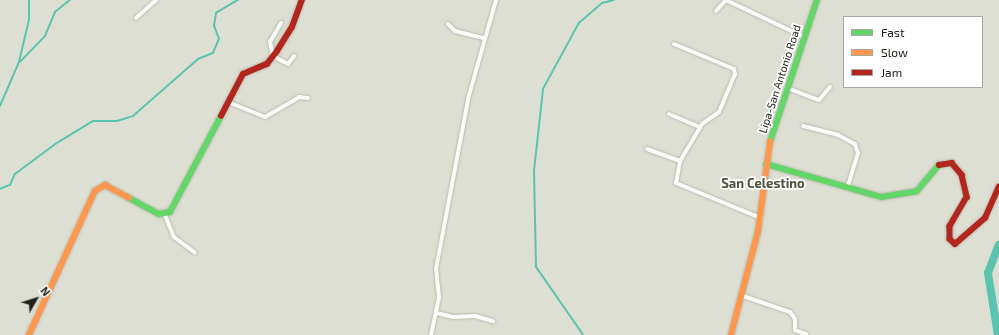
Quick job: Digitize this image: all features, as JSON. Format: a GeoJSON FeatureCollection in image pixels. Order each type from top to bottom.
{"type":"FeatureCollection","features":[{"type":"Feature","properties":{"kind":"street"},"geometry":{"type":"LineString","coordinates":[[136,18],[156,0]]}},
{"type":"Feature","properties":{"kind":"street"},"geometry":{"type":"LineString","coordinates":[[165,215],[174,208],[228,102],[244,74],[267,64],[292,27],[302,0]]}},
{"type":"Feature","properties":{"kind":"street"},"geometry":{"type":"LineString","coordinates":[[431,335],[436,313],[436,269],[483,38],[496,0]]}},
{"type":"Feature","properties":{"kind":"street"},"geometry":{"type":"LineString","coordinates":[[716,11],[726,0],[804,37]]}},
{"type":"Feature","properties":{"kind":"street","name":"Lipa-San Antonio Road"},"geometry":{"type":"LineString","coordinates":[[731,335],[743,296],[760,218],[766,164],[787,88],[817,0]]}},
{"type":"Feature","properties":{"kind":"street"},"geometry":{"type":"LineString","coordinates":[[281,23],[270,42],[273,56],[288,64],[294,56]]}},
{"type":"Feature","properties":{"kind":"street"},"geometry":{"type":"LineString","coordinates":[[448,24],[455,31],[483,38]]}},
{"type":"Feature","properties":{"kind":"street"},"geometry":{"type":"LineString","coordinates":[[674,44],[735,72],[719,112],[700,127],[680,161],[675,180],[679,186],[760,218]]}},
{"type":"Feature","properties":{"kind":"street"},"geometry":{"type":"LineString","coordinates":[[787,88],[819,100],[830,87]]}},
{"type":"Feature","properties":{"kind":"street"},"geometry":{"type":"LineString","coordinates":[[228,102],[265,117],[299,97],[308,98]]}},
{"type":"Feature","properties":{"kind":"street"},"geometry":{"type":"LineString","coordinates":[[669,114],[700,127]]}},
{"type":"Feature","properties":{"kind":"street"},"geometry":{"type":"LineString","coordinates":[[803,126],[838,135],[855,144],[858,153],[847,188]]}},
{"type":"Feature","properties":{"kind":"street"},"geometry":{"type":"LineString","coordinates":[[647,149],[680,161]]}},
{"type":"Feature","properties":{"kind":"street"},"geometry":{"type":"LineString","coordinates":[[766,164],[881,197],[910,193],[922,186],[935,165],[952,163],[962,175],[967,197],[950,226],[950,239],[955,244],[966,238],[985,218],[999,187]]}},
{"type":"Feature","properties":{"kind":"street"},"geometry":{"type":"LineString","coordinates":[[29,335],[99,186],[112,187],[165,215],[174,237],[195,253]]}},
{"type":"Feature","properties":{"kind":"street"},"geometry":{"type":"LineString","coordinates":[[743,296],[790,312],[795,319],[795,330],[806,334]]}},
{"type":"Feature","properties":{"kind":"street"},"geometry":{"type":"LineString","coordinates":[[436,313],[454,317],[475,316],[493,321]]}},
{"type":"Feature","properties":{"kind":"waterway"},"geometry":{"type":"LineString","coordinates":[[0,106],[19,62],[29,20],[29,0]]}},
{"type":"Feature","properties":{"kind":"waterway"},"geometry":{"type":"LineString","coordinates":[[20,62],[45,36],[55,12],[70,0]]}},
{"type":"Feature","properties":{"kind":"waterway"},"geometry":{"type":"LineString","coordinates":[[0,189],[10,185],[15,174],[54,145],[93,121],[117,121],[133,116],[198,59],[213,53],[219,39],[214,26],[216,13],[238,0]]}},
{"type":"Feature","properties":{"kind":"waterway"},"geometry":{"type":"LineString","coordinates":[[583,335],[536,267],[534,171],[543,89],[579,23],[602,3],[614,0]]}},
{"type":"Feature","properties":{"kind":"waterway"},"geometry":{"type":"LineString","coordinates":[[998,335],[988,273],[999,245]]}},
{"type":"Feature","properties":{"kind":"traffic: fast"},"geometry":{"type":"LineString","coordinates":[[770,142],[817,0]]}},
{"type":"Feature","properties":{"kind":"traffic: fast"},"geometry":{"type":"LineString","coordinates":[[129,198],[159,214],[170,212],[221,116]]}},
{"type":"Feature","properties":{"kind":"traffic: fast"},"geometry":{"type":"LineString","coordinates":[[766,164],[881,197],[917,191],[939,165]]}},
{"type":"Feature","properties":{"kind":"traffic: slow"},"geometry":{"type":"LineString","coordinates":[[731,335],[758,231],[770,142]]}},
{"type":"Feature","properties":{"kind":"traffic: slow"},"geometry":{"type":"LineString","coordinates":[[29,335],[95,191],[105,185],[129,198]]}},
{"type":"Feature","properties":{"kind":"traffic: jam"},"geometry":{"type":"LineString","coordinates":[[221,116],[243,74],[267,64],[277,51],[292,27],[302,0]]}},
{"type":"Feature","properties":{"kind":"traffic: jam"},"geometry":{"type":"LineString","coordinates":[[939,165],[952,163],[962,175],[967,197],[950,226],[950,239],[955,244],[985,218],[999,187]]}},
{"type":"Feature","properties":{"kind":"district","name":"San Celestino"},"geometry":{"type":"Point","coordinates":[763,183]}}]}
